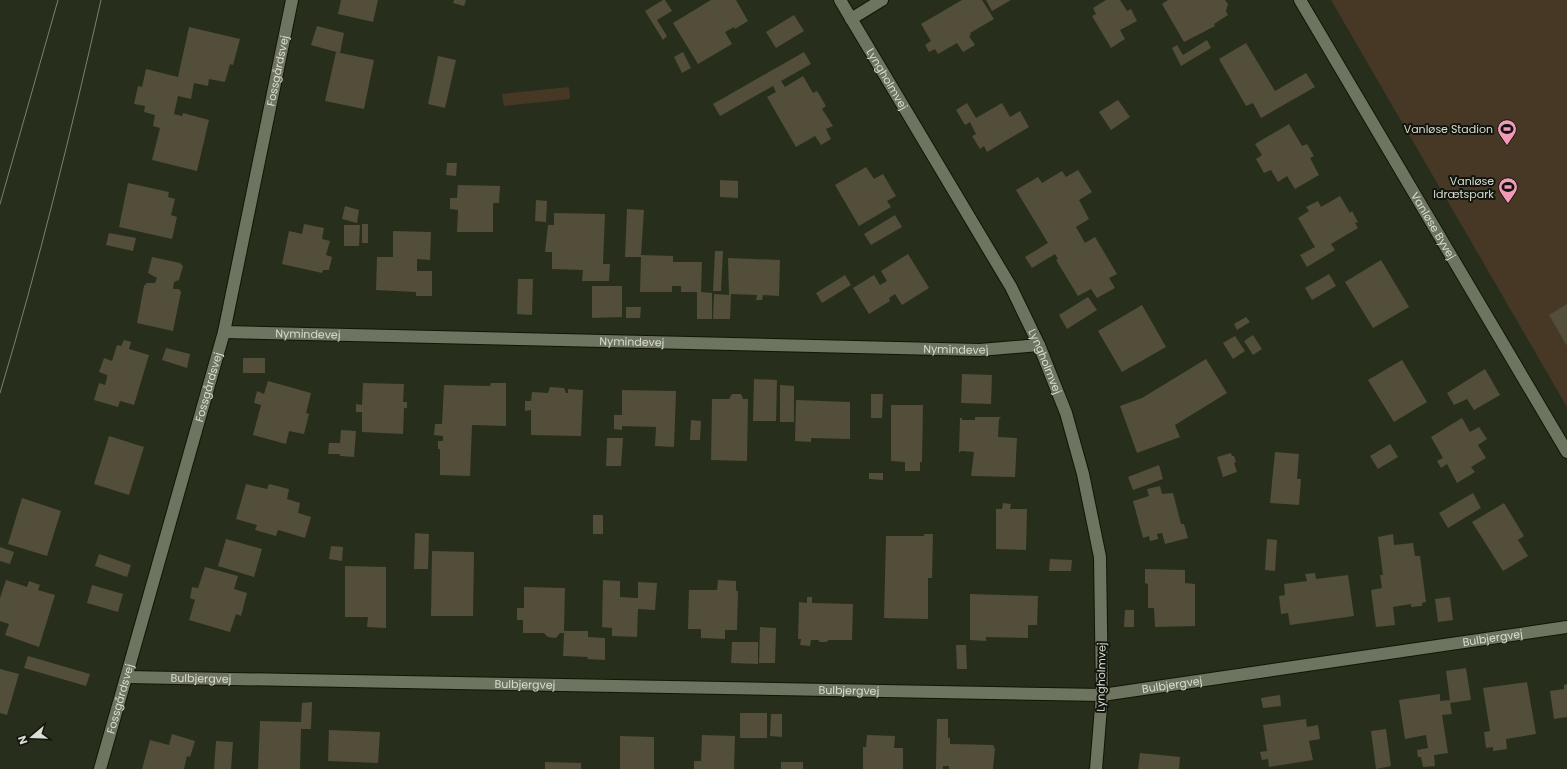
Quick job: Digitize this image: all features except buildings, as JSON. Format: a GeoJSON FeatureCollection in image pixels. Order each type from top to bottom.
{"type":"FeatureCollection","features":[{"type":"Feature","properties":{"kind":"street","name":"Fossgårdsvej"},"geometry":{"type":"LineString","coordinates":[[100,769],[224,332],[292,0]]}},
{"type":"Feature","properties":{"kind":"street","name":"Lyngholmvej"},"geometry":{"type":"LineString","coordinates":[[840,0],[1011,288],[1039,345],[1066,413],[1083,474],[1100,557],[1102,695],[1096,769]]}},
{"type":"Feature","properties":{"kind":"street"},"geometry":{"type":"LineString","coordinates":[[851,18],[882,0]]}},
{"type":"Feature","properties":{"kind":"street","name":"Vanløse Byvej"},"geometry":{"type":"LineString","coordinates":[[1300,0],[1567,452]]}},
{"type":"Feature","properties":{"kind":"street","name":"Nymindevej"},"geometry":{"type":"LineString","coordinates":[[224,332],[980,350],[1039,345]]}},
{"type":"Feature","properties":{"kind":"street","name":"Bulbjergvej"},"geometry":{"type":"LineString","coordinates":[[127,677],[1102,695],[1567,627]]}},
{"type":"Feature","properties":{"kind":"shaded area","name":"Vanløse Stadion"},"geometry":{"type":"Polygon","coordinates":[[[1331,0],[1567,0],[1567,407],[1331,0]]]}},
{"type":"Feature","properties":{"kind":"shaded area"},"geometry":{"type":"Polygon","coordinates":[[[569,87],[570,99],[504,106],[502,94],[569,87]]]}},
{"type":"Feature","properties":{"kind":"tram line"},"geometry":{"type":"LineString","coordinates":[[0,204],[58,0]]}},
{"type":"Feature","properties":{"kind":"tram line"},"geometry":{"type":"LineString","coordinates":[[0,393],[54,197],[101,0]]}},
{"type":"Feature","properties":{"kind":"place","name":"Vanløse Stadion"},"geometry":{"type":"Point","coordinates":[1507,146]}},
{"type":"Feature","properties":{"kind":"place","name":"Vanløse Idrætspark"},"geometry":{"type":"Point","coordinates":[1508,204]}}]}
